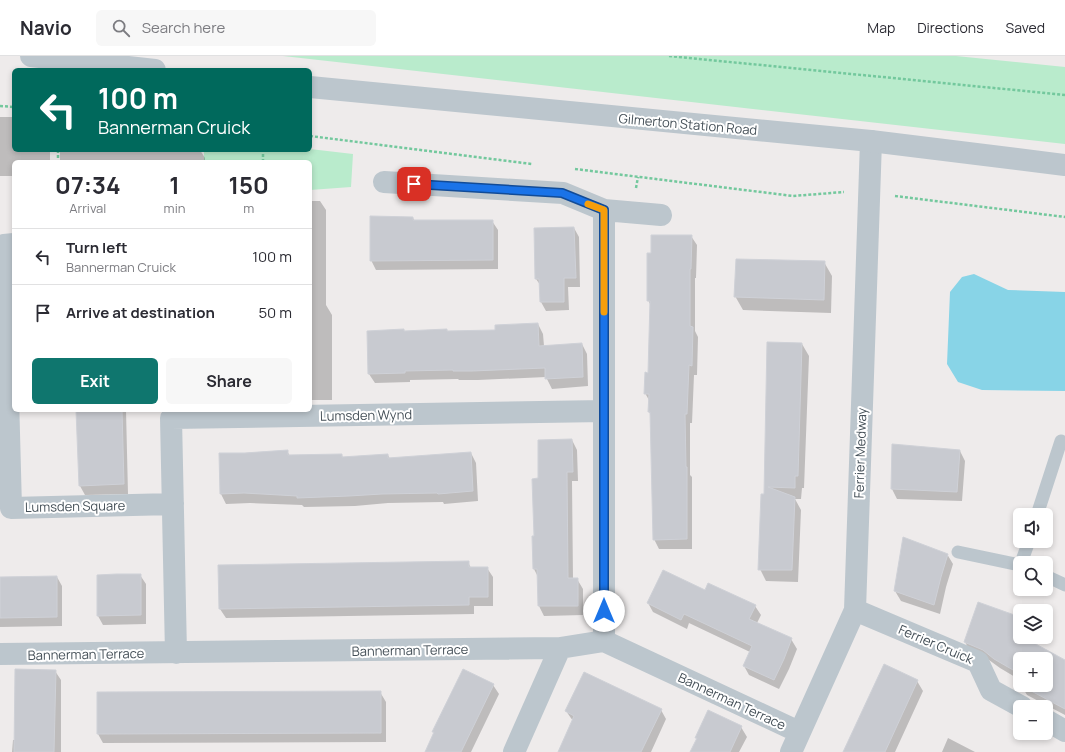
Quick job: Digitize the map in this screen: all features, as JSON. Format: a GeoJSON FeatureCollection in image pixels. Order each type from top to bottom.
{"type":"FeatureCollection","features":[{"type":"Feature","properties":{"kind":"street"},"geometry":{"type":"LineString","coordinates":[[30,56],[137,68]]}},
{"type":"Feature","properties":{"kind":"street","name":"Gilmerton Station Road"},"geometry":{"type":"LineString","coordinates":[[312,87],[871,141],[1065,165]]}},
{"type":"Feature","properties":{"kind":"street","name":"Ferrier Medway"},"geometry":{"type":"LineString","coordinates":[[791,752],[855,610],[871,141]]}},
{"type":"Feature","properties":{"kind":"street"},"geometry":{"type":"LineString","coordinates":[[384,182],[562,193],[604,210],[661,215]]}},
{"type":"Feature","properties":{"kind":"street"},"geometry":{"type":"LineString","coordinates":[[604,210],[604,642]]}},
{"type":"Feature","properties":{"kind":"street","name":"Lumsden Square"},"geometry":{"type":"LineString","coordinates":[[12,244],[4,245],[11,508],[173,504]]}},
{"type":"Feature","properties":{"kind":"street","name":"Lumsden Wynd"},"geometry":{"type":"LineString","coordinates":[[176,653],[171,418],[238,413],[604,410]]}},
{"type":"Feature","properties":{"kind":"street","name":"Ferrier Cruick"},"geometry":{"type":"LineString","coordinates":[[855,610],[978,662],[991,690],[1013,702]]}},
{"type":"Feature","properties":{"kind":"street","name":"Bannerman Terrace"},"geometry":{"type":"LineString","coordinates":[[0,654],[560,648],[604,642],[799,732]]}},
{"type":"Feature","properties":{"kind":"street"},"geometry":{"type":"LineString","coordinates":[[514,752],[560,648]]}},
{"type":"Feature","properties":{"kind":"street"},"geometry":{"type":"LineString","coordinates":[[1053,724],[1065,731]]}},
{"type":"Feature","properties":{"kind":"lane"},"geometry":{"type":"LineString","coordinates":[[1039,508],[1061,441]]}},
{"type":"Feature","properties":{"kind":"lane"},"geometry":{"type":"LineString","coordinates":[[958,552],[1013,562]]}},
{"type":"Feature","properties":{"kind":"lane"},"geometry":{"type":"LineString","coordinates":[[1053,579],[1065,585]]}},
{"type":"Feature","properties":{"kind":"path"},"geometry":{"type":"LineString","coordinates":[[669,56],[1065,95]]}},
{"type":"Feature","properties":{"kind":"path"},"geometry":{"type":"LineString","coordinates":[[0,106],[12,107]]}},
{"type":"Feature","properties":{"kind":"path"},"geometry":{"type":"LineString","coordinates":[[312,136],[536,164]]}},
{"type":"Feature","properties":{"kind":"path"},"geometry":{"type":"LineString","coordinates":[[568,168],[793,196],[847,191],[1065,217]]}},
{"type":"Feature","properties":{"kind":"green space"},"geometry":{"type":"Polygon","coordinates":[[[283,56],[956,56],[1065,67],[1065,144],[283,56]]]}},
{"type":"Feature","properties":{"kind":"green space"},"geometry":{"type":"Polygon","coordinates":[[[312,149],[353,154],[351,187],[312,190],[312,160],[204,160],[204,152],[312,152],[312,149]]]}},
{"type":"Feature","properties":{"kind":"water"},"geometry":{"type":"Polygon","coordinates":[[[974,274],[1008,290],[1065,292],[1065,391],[982,390],[958,382],[947,364],[950,292],[962,277],[974,274]]]}},
{"type":"Feature","properties":{"kind":"building"},"geometry":{"type":"Polygon","coordinates":[[[370,216],[413,217],[413,220],[493,220],[493,260],[370,261],[370,216]]]}},
{"type":"Feature","properties":{"kind":"building"},"geometry":{"type":"Polygon","coordinates":[[[574,227],[576,278],[564,278],[564,302],[540,302],[539,279],[535,279],[534,228],[574,227]]]}},
{"type":"Feature","properties":{"kind":"building"},"geometry":{"type":"Polygon","coordinates":[[[651,235],[692,235],[690,269],[690,326],[693,327],[692,366],[689,365],[687,414],[685,414],[687,539],[653,540],[650,412],[648,412],[649,394],[644,394],[645,372],[648,373],[650,301],[647,301],[647,253],[651,253],[651,235]]]}},
{"type":"Feature","properties":{"kind":"building"},"geometry":{"type":"Polygon","coordinates":[[[736,259],[825,261],[824,300],[734,297],[736,259]]]}},
{"type":"Feature","properties":{"kind":"building"},"geometry":{"type":"Polygon","coordinates":[[[538,323],[539,346],[582,343],[583,377],[545,379],[545,368],[472,371],[405,371],[405,373],[368,374],[367,331],[404,329],[404,331],[447,329],[447,331],[495,330],[495,325],[538,323]]]}},
{"type":"Feature","properties":{"kind":"building"},"geometry":{"type":"Polygon","coordinates":[[[767,342],[802,343],[798,476],[795,476],[795,488],[768,487],[795,497],[792,570],[758,570],[761,494],[764,494],[767,342]]]}},
{"type":"Feature","properties":{"kind":"building"},"geometry":{"type":"Polygon","coordinates":[[[76,412],[122,412],[124,484],[79,486],[76,412]]]}},
{"type":"Feature","properties":{"kind":"building"},"geometry":{"type":"Polygon","coordinates":[[[572,439],[573,472],[567,472],[568,578],[578,578],[578,606],[538,606],[537,569],[533,569],[532,536],[534,536],[532,479],[538,478],[538,440],[572,439]]]}},
{"type":"Feature","properties":{"kind":"building"},"geometry":{"type":"Polygon","coordinates":[[[892,444],[960,450],[957,492],[891,489],[892,444]]]}},
{"type":"Feature","properties":{"kind":"building"},"geometry":{"type":"Polygon","coordinates":[[[288,450],[288,455],[342,454],[342,457],[388,454],[388,458],[471,452],[473,491],[438,494],[382,494],[297,498],[297,496],[244,493],[220,494],[219,453],[288,450]]]}},
{"type":"Feature","properties":{"kind":"building"},"geometry":{"type":"Polygon","coordinates":[[[903,537],[948,554],[934,605],[894,591],[903,537]]]}},
{"type":"Feature","properties":{"kind":"building"},"geometry":{"type":"Polygon","coordinates":[[[469,561],[469,567],[488,567],[488,597],[469,597],[469,605],[219,609],[218,565],[469,561]]]}},
{"type":"Feature","properties":{"kind":"building"},"geometry":{"type":"Polygon","coordinates":[[[663,570],[705,590],[708,583],[756,605],[749,619],[792,638],[774,680],[743,666],[752,646],[684,614],[681,620],[647,603],[663,570]]]}},
{"type":"Feature","properties":{"kind":"building"},"geometry":{"type":"Polygon","coordinates":[[[141,574],[141,615],[97,616],[97,575],[141,574]]]}},
{"type":"Feature","properties":{"kind":"building"},"geometry":{"type":"Polygon","coordinates":[[[57,576],[57,617],[0,618],[0,577],[57,576]]]}},
{"type":"Feature","properties":{"kind":"building"},"geometry":{"type":"Polygon","coordinates":[[[978,602],[1013,614],[1013,644],[1036,644],[1050,652],[1013,652],[1013,670],[994,659],[983,650],[964,642],[978,602]]]}},
{"type":"Feature","properties":{"kind":"building"},"geometry":{"type":"Polygon","coordinates":[[[1053,653],[1065,660],[1065,709],[1053,703],[1053,700],[1048,700],[1033,692],[1053,692],[1053,653]]]}},
{"type":"Feature","properties":{"kind":"building"},"geometry":{"type":"Polygon","coordinates":[[[884,664],[918,680],[885,752],[843,752],[884,664]]]}},
{"type":"Feature","properties":{"kind":"building"},"geometry":{"type":"Polygon","coordinates":[[[15,669],[56,670],[54,752],[14,752],[15,669]]]}},
{"type":"Feature","properties":{"kind":"building"},"geometry":{"type":"Polygon","coordinates":[[[463,669],[494,684],[461,752],[425,752],[434,732],[432,732],[463,669]]]}},
{"type":"Feature","properties":{"kind":"building"},"geometry":{"type":"Polygon","coordinates":[[[584,672],[662,709],[641,752],[558,752],[574,716],[565,711],[584,672]]]}},
{"type":"Feature","properties":{"kind":"building"},"geometry":{"type":"Polygon","coordinates":[[[381,691],[381,733],[97,734],[97,692],[381,691]]]}},
{"type":"Feature","properties":{"kind":"building"},"geometry":{"type":"Polygon","coordinates":[[[708,710],[742,726],[730,752],[690,752],[708,710]]]}},
{"type":"Feature","properties":{"kind":"slow traffic"},"geometry":{"type":"LineString","coordinates":[[588,204],[604,210],[604,312]]}},
{"type":"Feature","properties":{"kind":"route"},"geometry":{"type":"LineString","coordinates":[[414,184],[562,193],[604,210],[604,611]]}}]}
